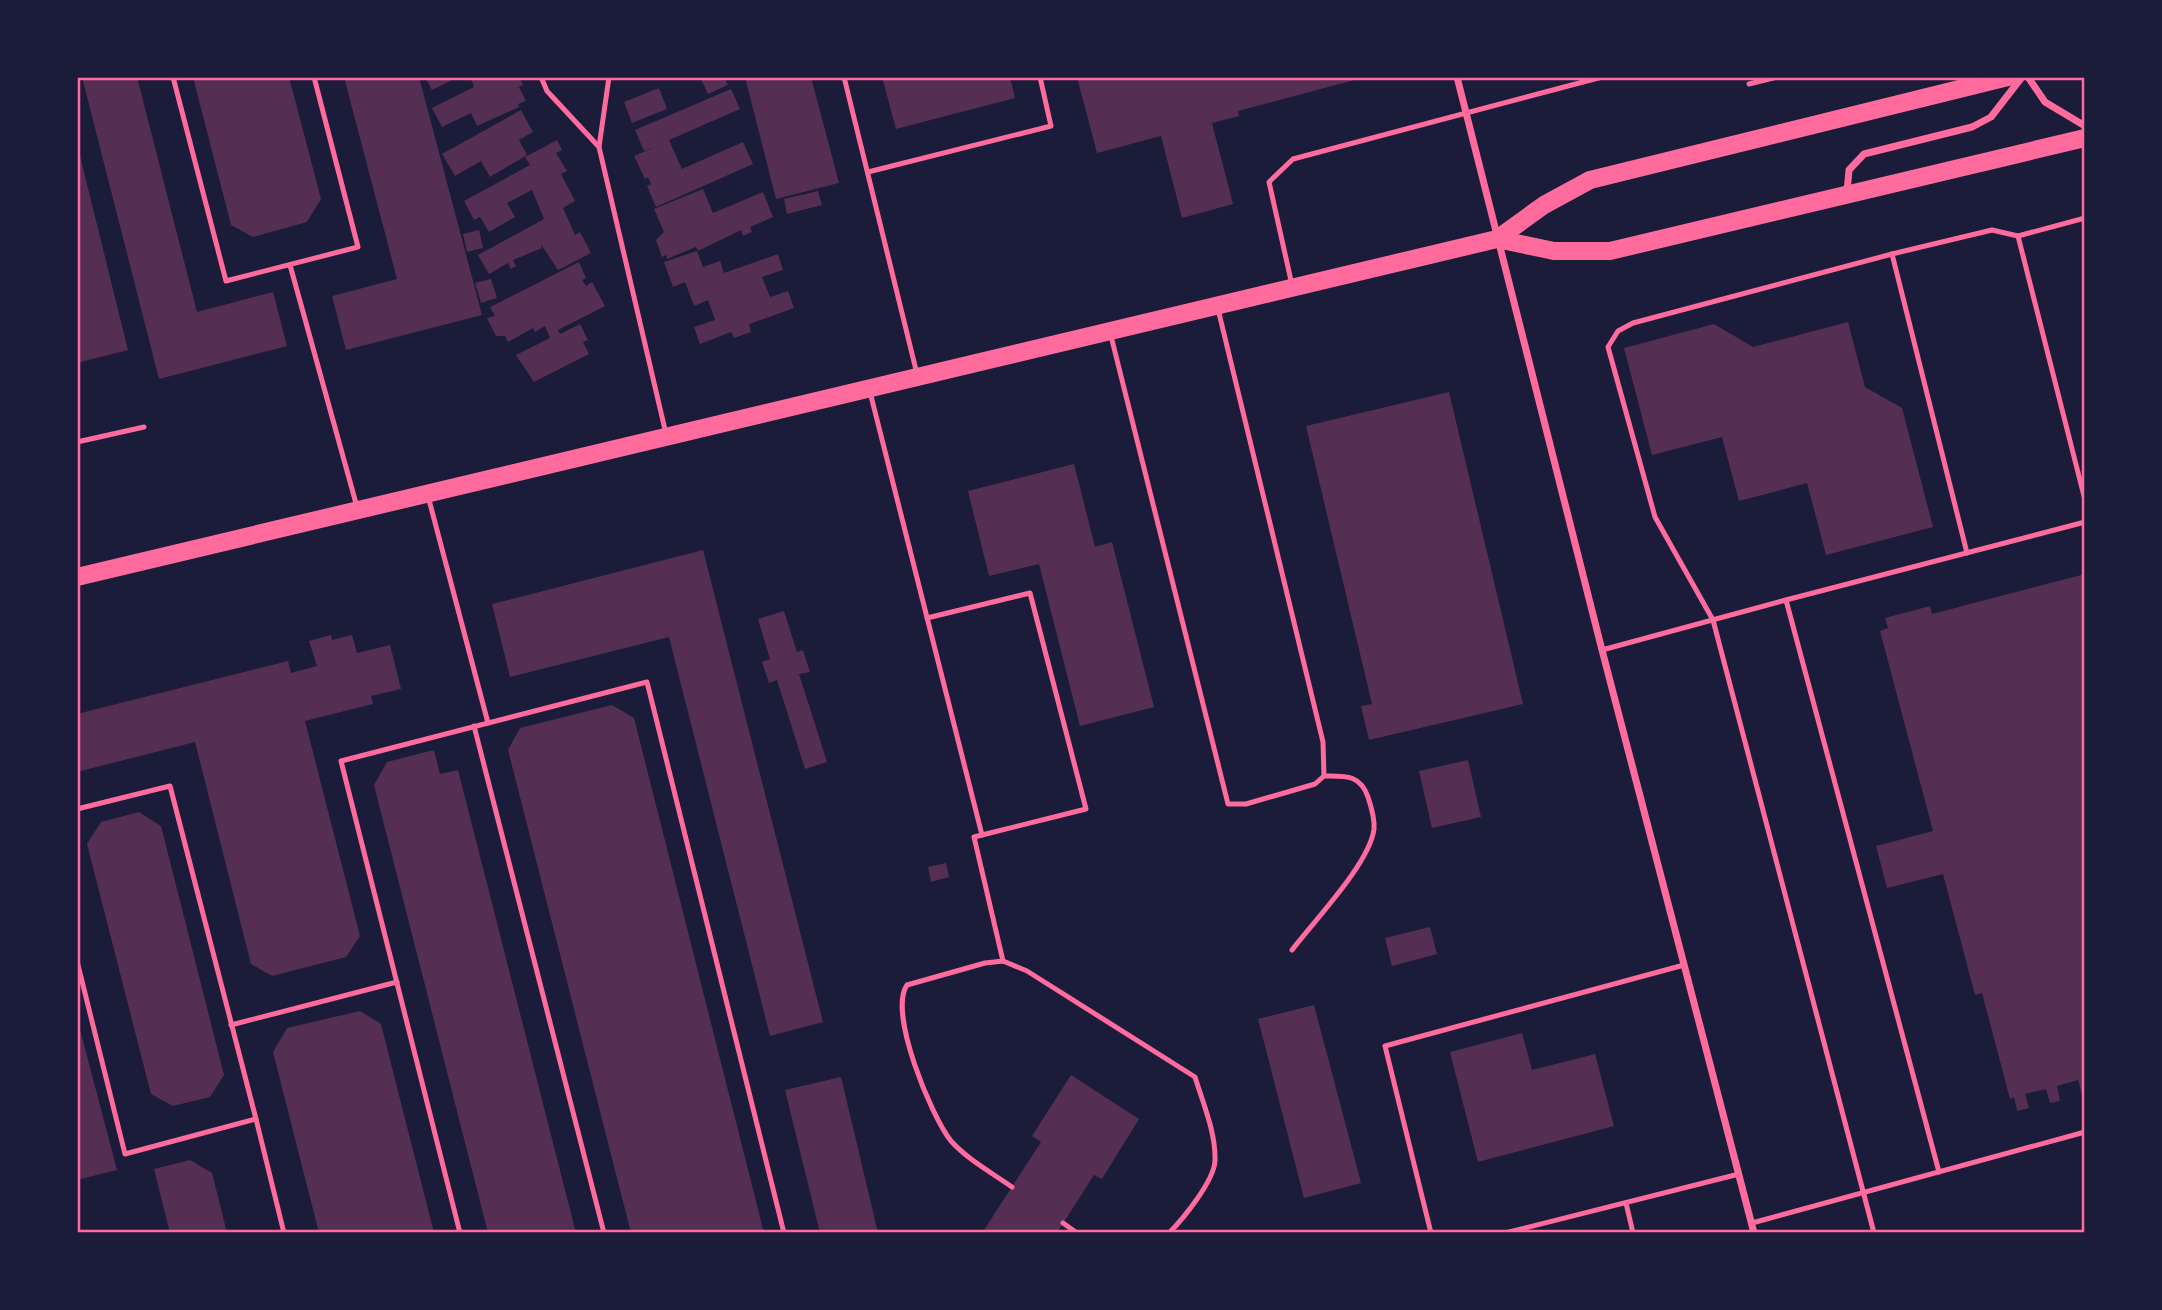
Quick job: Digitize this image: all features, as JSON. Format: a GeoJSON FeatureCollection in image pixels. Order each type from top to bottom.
{"type":"FeatureCollection","features":[{"type":"Feature","properties":{"kind":"main road"},"geometry":{"type":"LineString","coordinates":[[77,577],[1497,239],[1544,205],[1590,180],[2008,77]]}},
{"type":"Feature","properties":{"kind":"main road"},"geometry":{"type":"LineString","coordinates":[[1497,239],[1554,251],[1610,251],[2085,138]]}},
{"type":"Feature","properties":{"kind":"street"},"geometry":{"type":"LineString","coordinates":[[1457,77],[1602,650],[1754,1233]]}},
{"type":"Feature","properties":{"kind":"street"},"geometry":{"type":"LineString","coordinates":[[1846,196],[1849,170],[1864,154],[1972,127],[1991,117],[2022,77]]}},
{"type":"Feature","properties":{"kind":"street"},"geometry":{"type":"LineString","coordinates":[[2028,77],[2045,102],[2085,126]]}},
{"type":"Feature","properties":{"kind":"lane"},"geometry":{"type":"LineString","coordinates":[[173,77],[226,281],[358,247],[314,77]]}},
{"type":"Feature","properties":{"kind":"lane"},"geometry":{"type":"LineString","coordinates":[[541,77],[547,91],[599,147]]}},
{"type":"Feature","properties":{"kind":"lane"},"geometry":{"type":"LineString","coordinates":[[609,77],[599,147],[667,437]]}},
{"type":"Feature","properties":{"kind":"lane"},"geometry":{"type":"LineString","coordinates":[[844,77],[918,377]]}},
{"type":"Feature","properties":{"kind":"lane"},"geometry":{"type":"LineString","coordinates":[[868,172],[1051,126],[1040,77]]}},
{"type":"Feature","properties":{"kind":"lane"},"geometry":{"type":"LineString","coordinates":[[1293,288],[1269,182],[1293,159],[1467,115],[1602,77]]}},
{"type":"Feature","properties":{"kind":"lane"},"geometry":{"type":"LineString","coordinates":[[1749,84],[1777,77]]}},
{"type":"Feature","properties":{"kind":"lane"},"geometry":{"type":"LineString","coordinates":[[1874,1233],[1713,620],[1655,517],[1608,347],[1618,331],[1633,323],[1992,230],[2018,236],[2085,218]]}},
{"type":"Feature","properties":{"kind":"lane"},"geometry":{"type":"LineString","coordinates":[[2018,236],[2085,500]]}},
{"type":"Feature","properties":{"kind":"lane"},"geometry":{"type":"LineString","coordinates":[[1892,254],[1967,553]]}},
{"type":"Feature","properties":{"kind":"lane"},"geometry":{"type":"LineString","coordinates":[[290,265],[358,510]]}},
{"type":"Feature","properties":{"kind":"lane"},"geometry":{"type":"LineString","coordinates":[[1217,306],[1323,742],[1324,776]]}},
{"type":"Feature","properties":{"kind":"lane"},"geometry":{"type":"LineString","coordinates":[[1110,331],[1228,804],[1246,804],[1315,784],[1324,776],[1350,775],[1366,790],[1374,828],[1362,861],[1292,950]]}},
{"type":"Feature","properties":{"kind":"lane"},"geometry":{"type":"LineString","coordinates":[[869,388],[982,835]]}},
{"type":"Feature","properties":{"kind":"lane"},"geometry":{"type":"LineString","coordinates":[[77,442],[144,427]]}},
{"type":"Feature","properties":{"kind":"lane"},"geometry":{"type":"LineString","coordinates":[[428,493],[488,723]]}},
{"type":"Feature","properties":{"kind":"lane"},"geometry":{"type":"LineString","coordinates":[[1602,650],[2085,522]]}},
{"type":"Feature","properties":{"kind":"lane"},"geometry":{"type":"LineString","coordinates":[[927,618],[1030,593],[1086,809],[974,837],[1003,961]]}},
{"type":"Feature","properties":{"kind":"lane"},"geometry":{"type":"LineString","coordinates":[[1786,600],[1939,1172]]}},
{"type":"Feature","properties":{"kind":"lane"},"geometry":{"type":"LineString","coordinates":[[460,1233],[341,761],[648,682],[784,1233]]}},
{"type":"Feature","properties":{"kind":"lane"},"geometry":{"type":"LineString","coordinates":[[474,726],[604,1233]]}},
{"type":"Feature","properties":{"kind":"lane"},"geometry":{"type":"LineString","coordinates":[[77,809],[170,786],[284,1233]]}},
{"type":"Feature","properties":{"kind":"lane"},"geometry":{"type":"LineString","coordinates":[[77,961],[125,1154],[256,1118]]}},
{"type":"Feature","properties":{"kind":"lane"},"geometry":{"type":"LineString","coordinates":[[1012,1187],[954,1144],[937,1122],[918,1079],[900,1000],[907,985],[1003,961],[1027,971],[1195,1077],[1213,1141],[1215,1163],[1211,1177],[1169,1233]]}},
{"type":"Feature","properties":{"kind":"lane"},"geometry":{"type":"LineString","coordinates":[[1432,1233],[1385,1046],[1684,965]]}},
{"type":"Feature","properties":{"kind":"lane"},"geometry":{"type":"LineString","coordinates":[[231,1025],[397,982]]}},
{"type":"Feature","properties":{"kind":"lane"},"geometry":{"type":"LineString","coordinates":[[1752,1223],[2085,1132]]}},
{"type":"Feature","properties":{"kind":"lane"},"geometry":{"type":"LineString","coordinates":[[1505,1233],[1739,1174]]}},
{"type":"Feature","properties":{"kind":"lane"},"geometry":{"type":"LineString","coordinates":[[1626,1203],[1633,1233]]}},
{"type":"Feature","properties":{"kind":"lane"},"geometry":{"type":"LineString","coordinates":[[1063,1223],[1077,1233]]}},
{"type":"Feature","properties":{"kind":"building"},"geometry":{"type":"Polygon","coordinates":[[[82,77],[137,77],[197,312],[273,292],[287,346],[159,379],[82,77]]]}},
{"type":"Feature","properties":{"kind":"building"},"geometry":{"type":"Polygon","coordinates":[[[193,77],[289,77],[321,199],[307,222],[253,237],[231,225],[193,77]]]}},
{"type":"Feature","properties":{"kind":"building"},"geometry":{"type":"Polygon","coordinates":[[[344,77],[419,77],[482,315],[346,350],[332,296],[397,279],[344,77]]]}},
{"type":"Feature","properties":{"kind":"building"},"geometry":{"type":"Polygon","coordinates":[[[425,77],[458,77],[432,90],[425,77]]]}},
{"type":"Feature","properties":{"kind":"building"},"geometry":{"type":"Polygon","coordinates":[[[519,77],[523,85],[519,87],[526,101],[518,104],[519,107],[477,126],[471,113],[442,127],[432,108],[474,87],[471,79],[519,77]]]}},
{"type":"Feature","properties":{"kind":"building"},"geometry":{"type":"Polygon","coordinates":[[[700,77],[724,77],[728,85],[708,94],[700,77]]]}},
{"type":"Feature","properties":{"kind":"building"},"geometry":{"type":"Polygon","coordinates":[[[745,77],[811,77],[839,183],[776,199],[745,77]]]}},
{"type":"Feature","properties":{"kind":"building"},"geometry":{"type":"Polygon","coordinates":[[[882,77],[1010,77],[1015,98],[896,129],[882,77]]]}},
{"type":"Feature","properties":{"kind":"building"},"geometry":{"type":"Polygon","coordinates":[[[1077,77],[1362,78],[1238,111],[1239,116],[1212,123],[1233,204],[1182,218],[1161,136],[1097,153],[1077,77]]]}},
{"type":"Feature","properties":{"kind":"building"},"geometry":{"type":"Polygon","coordinates":[[[659,88],[667,109],[632,123],[624,102],[659,88]]]}},
{"type":"Feature","properties":{"kind":"building"},"geometry":{"type":"Polygon","coordinates":[[[731,89],[740,109],[669,140],[682,169],[743,142],[753,164],[656,207],[647,186],[651,184],[648,177],[645,179],[634,156],[655,147],[644,151],[635,130],[731,89]]]}},
{"type":"Feature","properties":{"kind":"building"},"geometry":{"type":"Polygon","coordinates":[[[521,110],[533,132],[519,140],[527,155],[490,177],[481,161],[455,176],[442,154],[521,110]]]}},
{"type":"Feature","properties":{"kind":"building"},"geometry":{"type":"Polygon","coordinates":[[[557,140],[562,150],[556,153],[567,171],[561,174],[575,201],[563,208],[575,235],[580,232],[591,253],[558,270],[541,244],[542,248],[513,260],[516,266],[511,269],[508,263],[489,274],[478,255],[544,219],[532,190],[507,203],[515,217],[489,232],[480,217],[474,220],[464,201],[530,165],[525,157],[557,140]]]}},
{"type":"Feature","properties":{"kind":"building"},"geometry":{"type":"Polygon","coordinates":[[[77,144],[128,350],[77,363],[77,144]]]}},
{"type":"Feature","properties":{"kind":"building"},"geometry":{"type":"Polygon","coordinates":[[[703,189],[713,213],[763,192],[773,217],[750,227],[752,232],[743,236],[741,230],[698,251],[696,247],[667,259],[666,255],[662,257],[656,240],[664,232],[654,209],[703,189]]]}},
{"type":"Feature","properties":{"kind":"building"},"geometry":{"type":"Polygon","coordinates":[[[818,191],[822,205],[787,214],[784,199],[818,191]]]}},
{"type":"Feature","properties":{"kind":"building"},"geometry":{"type":"Polygon","coordinates":[[[479,230],[483,248],[467,252],[463,234],[479,230]]]}},
{"type":"Feature","properties":{"kind":"building"},"geometry":{"type":"Polygon","coordinates":[[[697,251],[703,267],[720,261],[724,273],[778,254],[783,270],[762,277],[770,297],[788,291],[794,308],[749,324],[751,332],[734,338],[731,332],[700,344],[694,327],[715,320],[708,300],[694,306],[685,282],[673,287],[664,262],[697,251]]]}},
{"type":"Feature","properties":{"kind":"building"},"geometry":{"type":"Polygon","coordinates":[[[579,262],[586,278],[582,280],[586,286],[592,282],[605,306],[558,330],[560,334],[580,324],[588,340],[583,342],[589,354],[534,382],[516,355],[550,338],[545,326],[535,332],[533,328],[508,342],[505,336],[496,336],[487,318],[495,316],[490,307],[579,262]]]}},
{"type":"Feature","properties":{"kind":"building"},"geometry":{"type":"Polygon","coordinates":[[[491,279],[497,298],[481,303],[475,283],[491,279]]]}},
{"type":"Feature","properties":{"kind":"building"},"geometry":{"type":"Polygon","coordinates":[[[1848,322],[1865,387],[1902,408],[1933,527],[1826,555],[1807,483],[1739,501],[1722,437],[1652,455],[1624,348],[1714,324],[1753,347],[1848,322]]]}},
{"type":"Feature","properties":{"kind":"building"},"geometry":{"type":"Polygon","coordinates":[[[1449,392],[1523,704],[1369,740],[1361,706],[1372,704],[1306,426],[1449,392]]]}},
{"type":"Feature","properties":{"kind":"building"},"geometry":{"type":"Polygon","coordinates":[[[1074,464],[1095,547],[1112,542],[1154,707],[1080,726],[1039,564],[989,576],[968,491],[1074,464]]]}},
{"type":"Feature","properties":{"kind":"building"},"geometry":{"type":"Polygon","coordinates":[[[703,550],[823,1022],[770,1036],[669,637],[510,677],[492,604],[703,550]]]}},
{"type":"Feature","properties":{"kind":"building"},"geometry":{"type":"Polygon","coordinates":[[[2085,574],[2085,1094],[2082,1095],[2078,1080],[2057,1086],[2060,1101],[2050,1103],[2046,1089],[2025,1094],[2029,1108],[2017,1111],[2014,1097],[2010,1099],[1982,993],[1975,995],[1943,874],[1887,888],[1876,846],[1933,831],[1880,631],[1888,628],[1885,618],[1930,606],[1932,614],[2085,574]]]}},
{"type":"Feature","properties":{"kind":"building"},"geometry":{"type":"Polygon","coordinates":[[[784,611],[797,652],[803,650],[810,672],[799,674],[827,762],[805,769],[777,680],[769,683],[762,662],[770,659],[758,619],[784,611]]]}},
{"type":"Feature","properties":{"kind":"building"},"geometry":{"type":"Polygon","coordinates":[[[331,635],[332,640],[352,635],[357,653],[390,645],[401,689],[371,696],[373,704],[305,721],[360,936],[346,957],[272,976],[251,964],[195,742],[77,772],[77,714],[288,661],[291,673],[317,666],[309,641],[331,635]]]}},
{"type":"Feature","properties":{"kind":"building"},"geometry":{"type":"Polygon","coordinates":[[[612,705],[634,718],[764,1233],[631,1233],[508,750],[520,728],[612,705]]]}},
{"type":"Feature","properties":{"kind":"building"},"geometry":{"type":"Polygon","coordinates":[[[434,750],[440,774],[458,770],[576,1233],[488,1233],[374,785],[387,762],[434,750]]]}},
{"type":"Feature","properties":{"kind":"building"},"geometry":{"type":"Polygon","coordinates":[[[1468,760],[1481,817],[1432,828],[1419,771],[1468,760]]]}},
{"type":"Feature","properties":{"kind":"building"},"geometry":{"type":"Polygon","coordinates":[[[139,812],[161,826],[224,1075],[210,1097],[173,1106],[151,1094],[87,844],[101,822],[139,812]]]}},
{"type":"Feature","properties":{"kind":"building"},"geometry":{"type":"Polygon","coordinates":[[[946,863],[949,877],[931,882],[928,867],[946,863]]]}},
{"type":"Feature","properties":{"kind":"building"},"geometry":{"type":"Polygon","coordinates":[[[1430,927],[1437,954],[1392,966],[1385,938],[1430,927]]]}},
{"type":"Feature","properties":{"kind":"building"},"geometry":{"type":"Polygon","coordinates":[[[1314,1005],[1361,1183],[1304,1198],[1258,1019],[1314,1005]]]}},
{"type":"Feature","properties":{"kind":"building"},"geometry":{"type":"Polygon","coordinates":[[[360,1011],[381,1024],[434,1233],[319,1233],[273,1052],[287,1028],[360,1011]]]}},
{"type":"Feature","properties":{"kind":"building"},"geometry":{"type":"Polygon","coordinates":[[[77,1018],[117,1170],[77,1180],[77,1018]]]}},
{"type":"Feature","properties":{"kind":"building"},"geometry":{"type":"Polygon","coordinates":[[[1522,1033],[1532,1070],[1595,1054],[1614,1126],[1478,1162],[1450,1052],[1522,1033]]]}},
{"type":"Feature","properties":{"kind":"building"},"geometry":{"type":"Polygon","coordinates":[[[1071,1075],[1139,1119],[1102,1179],[1094,1175],[1057,1233],[982,1233],[1041,1142],[1032,1136],[1071,1075]]]}},
{"type":"Feature","properties":{"kind":"building"},"geometry":{"type":"Polygon","coordinates":[[[841,1077],[878,1233],[820,1233],[785,1090],[841,1077]]]}},
{"type":"Feature","properties":{"kind":"building"},"geometry":{"type":"Polygon","coordinates":[[[190,1160],[212,1173],[227,1233],[170,1233],[154,1169],[190,1160]]]}}]}
